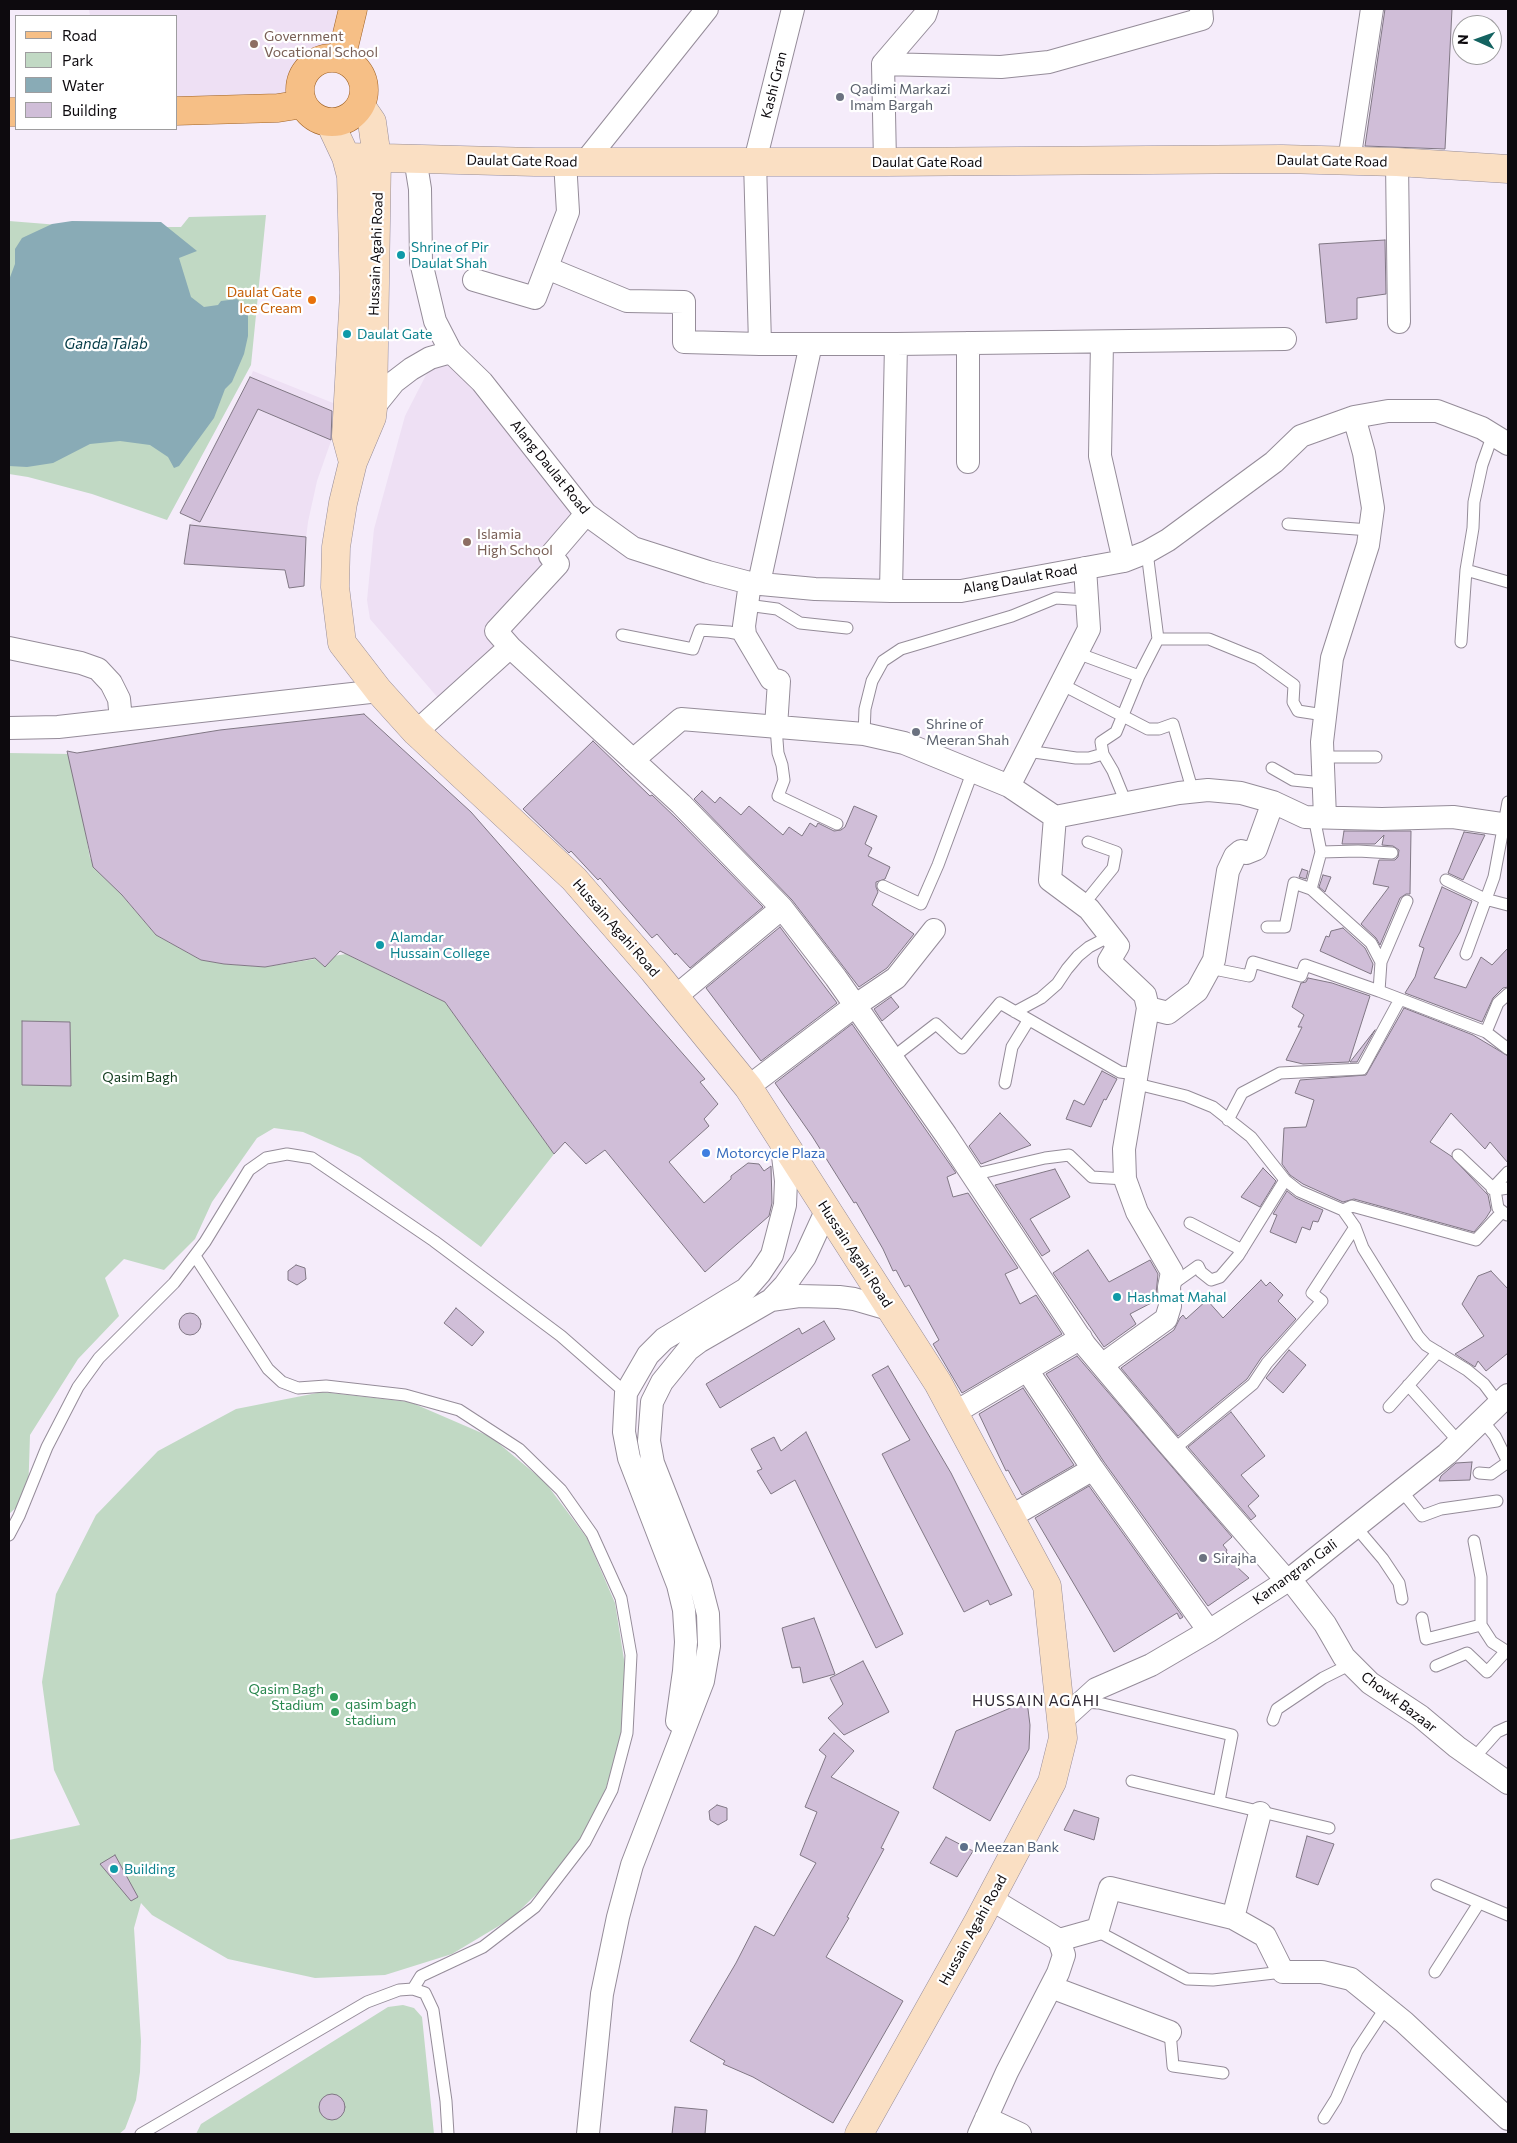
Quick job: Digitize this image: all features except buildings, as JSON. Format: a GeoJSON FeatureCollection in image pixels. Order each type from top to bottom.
{"type":"FeatureCollection","features":[{"type":"Feature","properties":{"kind":"main road"},"geometry":{"type":"LineString","coordinates":[[341,59],[353,9]]}},
{"type":"Feature","properties":{"kind":"main road"},"geometry":{"type":"LineString","coordinates":[[329,58],[341,59],[350,63],[362,78],[365,88],[361,106],[347,119],[330,123],[319,120],[309,114],[303,104],[300,92],[302,80],[308,69],[317,62],[329,58]]}},
{"type":"Feature","properties":{"kind":"main road"},"geometry":{"type":"LineString","coordinates":[[178,111],[278,108],[303,104]]}},
{"type":"Feature","properties":{"kind":"main road","name":"Hussain Agahi Road"},"geometry":{"type":"LineString","coordinates":[[361,106],[372,122],[378,158],[373,408],[372,417],[353,462],[343,503],[336,547],[335,588],[342,643],[379,691],[416,732],[574,879],[675,997],[748,1087],[938,1383],[1047,1586],[1071,1711],[1052,1782],[991,1899],[859,2134]]}},
{"type":"Feature","properties":{"kind":"main road","name":"Hussain Agahi Road"},"geometry":{"type":"LineString","coordinates":[[330,123],[346,158],[351,176],[354,293],[346,436],[353,462]]}},
{"type":"Feature","properties":{"kind":"main road","name":"Daulat Gate Road"},"geometry":{"type":"LineString","coordinates":[[346,158],[885,162],[1282,159],[1397,162],[1508,170]]}},
{"type":"Feature","properties":{"kind":"street"},"geometry":{"type":"LineString","coordinates":[[474,280],[536,298],[568,212],[575,161],[707,9]]}},
{"type":"Feature","properties":{"kind":"street","name":"Kashi Gran"},"geometry":{"type":"LineString","coordinates":[[760,344],[755,161],[793,9]]}},
{"type":"Feature","properties":{"kind":"street"},"geometry":{"type":"LineString","coordinates":[[885,162],[883,64],[926,15],[927,9]]}},
{"type":"Feature","properties":{"kind":"street"},"geometry":{"type":"LineString","coordinates":[[883,64],[1000,67],[1049,62],[1202,19],[1201,9]]}},
{"type":"Feature","properties":{"kind":"street"},"geometry":{"type":"LineString","coordinates":[[1349,161],[1372,9]]}},
{"type":"Feature","properties":{"kind":"street","name":"Alang Daulat Road"},"geometry":{"type":"LineString","coordinates":[[415,158],[420,189],[421,262],[434,321],[451,352],[482,382],[586,514],[634,548],[708,572],[754,583],[815,588],[962,591],[1124,560],[1147,552],[1168,540],[1274,462],[1301,436],[1354,418],[1388,411],[1437,411],[1482,428],[1501,439]]}},
{"type":"Feature","properties":{"kind":"street"},"geometry":{"type":"LineString","coordinates":[[1397,162],[1399,322]]}},
{"type":"Feature","properties":{"kind":"street"},"geometry":{"type":"LineString","coordinates":[[547,268],[627,301],[684,302],[684,342],[968,344],[1284,339]]}},
{"type":"Feature","properties":{"kind":"street"},"geometry":{"type":"LineString","coordinates":[[1102,342],[1100,456],[1124,560]]}},
{"type":"Feature","properties":{"kind":"street"},"geometry":{"type":"LineString","coordinates":[[776,727],[779,681],[771,678],[745,635],[747,605],[754,583],[811,344]]}},
{"type":"Feature","properties":{"kind":"street"},"geometry":{"type":"LineString","coordinates":[[891,591],[896,344]]}},
{"type":"Feature","properties":{"kind":"street"},"geometry":{"type":"LineString","coordinates":[[968,344],[968,462]]}},
{"type":"Feature","properties":{"kind":"street"},"geometry":{"type":"LineString","coordinates":[[373,408],[394,382],[411,369],[430,358],[451,352]]}},
{"type":"Feature","properties":{"kind":"street"},"geometry":{"type":"LineString","coordinates":[[1319,817],[1323,783],[1324,715],[1332,658],[1368,545],[1372,508],[1364,453],[1354,418]]}},
{"type":"Feature","properties":{"kind":"street","name":"Chowk Bazaar"},"geometry":{"type":"LineString","coordinates":[[586,514],[550,556],[558,564],[496,631],[510,647],[681,804],[782,908],[856,1005],[1080,1338],[1173,1450],[1325,1624],[1350,1664],[1370,1683],[1420,1716],[1473,1759],[1508,1783]]}},
{"type":"Feature","properties":{"kind":"street"},"geometry":{"type":"LineString","coordinates":[[1009,786],[1089,629],[1085,568]]}},
{"type":"Feature","properties":{"kind":"street"},"geometry":{"type":"LineString","coordinates":[[416,732],[510,647]]}},
{"type":"Feature","properties":{"kind":"street"},"geometry":{"type":"LineString","coordinates":[[9,648],[81,663],[98,669],[111,682],[119,699],[121,720]]}},
{"type":"Feature","properties":{"kind":"street"},"geometry":{"type":"LineString","coordinates":[[9,728],[58,727],[379,691]]}},
{"type":"Feature","properties":{"kind":"street"},"geometry":{"type":"LineString","coordinates":[[633,760],[681,719],[864,734],[904,743],[1009,786],[1055,817],[1208,790],[1241,793],[1273,802],[1305,817],[1382,819],[1452,817],[1506,825]]}},
{"type":"Feature","properties":{"kind":"street"},"geometry":{"type":"LineString","coordinates":[[1148,1008],[1168,1013],[1197,991],[1214,960],[1228,871],[1235,856],[1241,852],[1246,853],[1256,849],[1273,802]]}},
{"type":"Feature","properties":{"kind":"street"},"geometry":{"type":"LineString","coordinates":[[1055,817],[1050,880],[1089,909],[1118,946],[1109,961],[1145,995],[1148,1008],[1134,1078],[1124,1149],[1125,1179],[1137,1212],[1172,1272],[1169,1287],[1170,1306],[1166,1319],[1102,1365]]}},
{"type":"Feature","properties":{"kind":"street"},"geometry":{"type":"LineString","coordinates":[[675,997],[782,908]]}},
{"type":"Feature","properties":{"kind":"street"},"geometry":{"type":"LineString","coordinates":[[748,1087],[856,1005],[896,978],[934,930]]}},
{"type":"Feature","properties":{"kind":"street"},"geometry":{"type":"LineString","coordinates":[[672,1757],[684,1670],[686,1642],[684,1610],[678,1585],[629,1458],[624,1432],[626,1392],[648,1355],[658,1344],[746,1289],[772,1255],[786,1206],[786,1181],[781,1137]]}},
{"type":"Feature","properties":{"kind":"street"},"geometry":{"type":"LineString","coordinates":[[588,2134],[598,2028],[614,1937],[632,1865],[672,1757],[703,1681],[709,1646],[708,1614],[700,1583],[654,1463],[649,1442],[652,1402],[662,1382],[688,1350],[700,1341],[771,1300],[797,1271],[827,1209]]}},
{"type":"Feature","properties":{"kind":"street"},"geometry":{"type":"LineString","coordinates":[[771,1300],[799,1296],[839,1297],[854,1299],[892,1310]]}},
{"type":"Feature","properties":{"kind":"street"},"geometry":{"type":"LineString","coordinates":[[954,1413],[1080,1338]]}},
{"type":"Feature","properties":{"kind":"street"},"geometry":{"type":"LineString","coordinates":[[1027,1370],[1093,1469],[1209,1631]]}},
{"type":"Feature","properties":{"kind":"street","name":"Kamangran Gali"},"geometry":{"type":"LineString","coordinates":[[1071,1711],[1096,1688],[1151,1666],[1288,1580],[1447,1454],[1503,1399]]}},
{"type":"Feature","properties":{"kind":"street"},"geometry":{"type":"LineString","coordinates":[[1010,1517],[1093,1469]]}},
{"type":"Feature","properties":{"kind":"street"},"geometry":{"type":"LineString","coordinates":[[1232,1918],[1260,1813]]}},
{"type":"Feature","properties":{"kind":"street"},"geometry":{"type":"LineString","coordinates":[[1059,1940],[1098,1929],[1110,1888],[1232,1918],[1266,1936],[1283,1972],[1322,1972],[1351,1979],[1386,2008],[1508,2120]]}},
{"type":"Feature","properties":{"kind":"street"},"geometry":{"type":"LineString","coordinates":[[991,1899],[1059,1940],[1064,1955],[1051,1987],[1007,2072],[982,2126],[1020,2134]]}},
{"type":"Feature","properties":{"kind":"street"},"geometry":{"type":"LineString","coordinates":[[1051,1987],[1170,2032]]}},
{"type":"Feature","properties":{"kind":"lane"},"geometry":{"type":"LineString","coordinates":[[1461,642],[1466,570],[1473,528],[1474,502],[1482,465],[1501,439]]}},
{"type":"Feature","properties":{"kind":"lane"},"geometry":{"type":"LineString","coordinates":[[1288,524],[1370,530]]}},
{"type":"Feature","properties":{"kind":"lane"},"geometry":{"type":"LineString","coordinates":[[1126,804],[1113,772],[1103,754],[1101,742],[1116,732],[1139,676],[1158,639],[1147,552]]}},
{"type":"Feature","properties":{"kind":"lane"},"geometry":{"type":"LineString","coordinates":[[1466,570],[1508,582]]}},
{"type":"Feature","properties":{"kind":"lane"},"geometry":{"type":"LineString","coordinates":[[864,734],[865,709],[872,681],[884,661],[901,649],[1012,616],[1056,598],[1087,600]]}},
{"type":"Feature","properties":{"kind":"lane"},"geometry":{"type":"LineString","coordinates":[[747,605],[777,609],[800,623],[847,628]]}},
{"type":"Feature","properties":{"kind":"lane"},"geometry":{"type":"LineString","coordinates":[[622,635],[693,649],[700,630],[745,635]]}},
{"type":"Feature","properties":{"kind":"lane"},"geometry":{"type":"LineString","coordinates":[[1158,639],[1209,639],[1258,658],[1294,685],[1293,702],[1298,711],[1324,715]]}},
{"type":"Feature","properties":{"kind":"lane"},"geometry":{"type":"LineString","coordinates":[[1077,653],[1139,676]]}},
{"type":"Feature","properties":{"kind":"lane"},"geometry":{"type":"LineString","coordinates":[[1061,684],[1148,729],[1159,729],[1173,724],[1193,792]]}},
{"type":"Feature","properties":{"kind":"lane"},"geometry":{"type":"LineString","coordinates":[[776,727],[778,753],[784,780],[778,796],[837,824]]}},
{"type":"Feature","properties":{"kind":"lane"},"geometry":{"type":"LineString","coordinates":[[1027,751],[1089,758],[1103,754]]}},
{"type":"Feature","properties":{"kind":"lane"},"geometry":{"type":"LineString","coordinates":[[1322,757],[1376,757]]}},
{"type":"Feature","properties":{"kind":"lane"},"geometry":{"type":"LineString","coordinates":[[1272,768],[1293,780],[1323,783]]}},
{"type":"Feature","properties":{"kind":"lane"},"geometry":{"type":"LineString","coordinates":[[883,886],[921,904],[938,865],[972,772]]}},
{"type":"Feature","properties":{"kind":"lane"},"geometry":{"type":"LineString","coordinates":[[1466,954],[1494,877],[1506,825],[1508,802]]}},
{"type":"Feature","properties":{"kind":"lane"},"geometry":{"type":"LineString","coordinates":[[1311,889],[1321,852],[1319,817]]}},
{"type":"Feature","properties":{"kind":"lane"},"geometry":{"type":"LineString","coordinates":[[1083,905],[1113,868],[1116,852],[1088,842]]}},
{"type":"Feature","properties":{"kind":"lane"},"geometry":{"type":"LineString","coordinates":[[1321,852],[1358,851],[1392,853]]}},
{"type":"Feature","properties":{"kind":"lane"},"geometry":{"type":"LineString","coordinates":[[1446,880],[1485,898],[1508,905]]}},
{"type":"Feature","properties":{"kind":"lane"},"geometry":{"type":"LineString","coordinates":[[1267,927],[1285,927],[1294,883],[1311,889],[1370,943],[1381,962]]}},
{"type":"Feature","properties":{"kind":"lane"},"geometry":{"type":"LineString","coordinates":[[1378,991],[1381,962],[1407,901]]}},
{"type":"Feature","properties":{"kind":"lane"},"geometry":{"type":"LineString","coordinates":[[1015,1012],[1041,998],[1057,984],[1078,956],[1089,947],[1110,936]]}},
{"type":"Feature","properties":{"kind":"lane"},"geometry":{"type":"LineString","coordinates":[[1209,968],[1250,976],[1253,962],[1301,976],[1305,965],[1399,1000],[1432,1010],[1486,1032],[1508,1049]]}},
{"type":"Feature","properties":{"kind":"lane"},"geometry":{"type":"LineString","coordinates":[[1486,1032],[1498,1003],[1508,994]]}},
{"type":"Feature","properties":{"kind":"lane"},"geometry":{"type":"LineString","coordinates":[[1228,1120],[1242,1093],[1280,1073],[1362,1069],[1399,1000]]}},
{"type":"Feature","properties":{"kind":"lane"},"geometry":{"type":"LineString","coordinates":[[892,1058],[936,1024],[962,1048],[1000,1003],[1028,1021],[1120,1072],[1213,1107],[1251,1137],[1285,1180],[1299,1191],[1343,1210],[1355,1227],[1363,1248],[1418,1336],[1426,1345],[1503,1399]]}},
{"type":"Feature","properties":{"kind":"lane"},"geometry":{"type":"LineString","coordinates":[[1005,1083],[1012,1047],[1028,1021]]}},
{"type":"Feature","properties":{"kind":"lane"},"geometry":{"type":"LineString","coordinates":[[9,1535],[19,1516],[47,1447],[78,1387],[99,1358],[174,1283],[195,1256],[249,1170],[266,1158],[287,1154],[312,1158],[434,1241],[545,1324],[626,1392]]}},
{"type":"Feature","properties":{"kind":"lane"},"geometry":{"type":"LineString","coordinates":[[972,1175],[1045,1158],[1069,1155],[1092,1177],[1125,1179]]}},
{"type":"Feature","properties":{"kind":"lane"},"geometry":{"type":"LineString","coordinates":[[1343,1210],[1352,1206],[1476,1240],[1505,1214],[1498,1208],[1493,1189],[1458,1155]]}},
{"type":"Feature","properties":{"kind":"lane"},"geometry":{"type":"LineString","coordinates":[[1493,1189],[1508,1172]]}},
{"type":"Feature","properties":{"kind":"lane"},"geometry":{"type":"LineString","coordinates":[[1169,1287],[1198,1266],[1201,1272],[1211,1280],[1220,1277],[1242,1250],[1285,1180]]}},
{"type":"Feature","properties":{"kind":"lane"},"geometry":{"type":"LineString","coordinates":[[1493,1189],[1508,1188]]}},
{"type":"Feature","properties":{"kind":"lane"},"geometry":{"type":"LineString","coordinates":[[1190,1223],[1242,1250]]}},
{"type":"Feature","properties":{"kind":"lane"},"geometry":{"type":"LineString","coordinates":[[1173,1450],[1253,1384],[1267,1362],[1322,1301],[1312,1293],[1355,1227]]}},
{"type":"Feature","properties":{"kind":"lane"},"geometry":{"type":"LineString","coordinates":[[195,1256],[268,1370],[282,1382],[298,1388],[326,1386],[405,1395],[459,1410],[519,1449],[561,1490],[592,1534],[621,1598],[631,1655],[627,1733],[612,1790],[586,1842],[535,1907],[483,1947],[421,1976],[413,1989]]}},
{"type":"Feature","properties":{"kind":"lane"},"geometry":{"type":"LineString","coordinates":[[1389,1406],[1438,1352]]}},
{"type":"Feature","properties":{"kind":"lane"},"geometry":{"type":"LineString","coordinates":[[1408,1385],[1459,1442]]}},
{"type":"Feature","properties":{"kind":"lane"},"geometry":{"type":"LineString","coordinates":[[1479,1473],[1491,1474],[1508,1462],[1495,1436],[1482,1420]]}},
{"type":"Feature","properties":{"kind":"lane"},"geometry":{"type":"LineString","coordinates":[[1401,1490],[1422,1516],[1441,1509],[1497,1501]]}},
{"type":"Feature","properties":{"kind":"lane"},"geometry":{"type":"LineString","coordinates":[[1355,1526],[1399,1583],[1402,1599]]}},
{"type":"Feature","properties":{"kind":"lane"},"geometry":{"type":"LineString","coordinates":[[1436,1666],[1467,1653],[1487,1672],[1507,1651],[1492,1642],[1482,1625],[1481,1577],[1474,1541]]}},
{"type":"Feature","properties":{"kind":"lane"},"geometry":{"type":"LineString","coordinates":[[1422,1618],[1426,1639],[1482,1625]]}},
{"type":"Feature","properties":{"kind":"lane"},"geometry":{"type":"LineString","coordinates":[[1273,1720],[1277,1709],[1323,1678],[1350,1664]]}},
{"type":"Feature","properties":{"kind":"lane"},"geometry":{"type":"LineString","coordinates":[[1071,1711],[1099,1703],[1232,1735],[1219,1801]]}},
{"type":"Feature","properties":{"kind":"lane"},"geometry":{"type":"LineString","coordinates":[[1473,1759],[1497,1732],[1508,1727]]}},
{"type":"Feature","properties":{"kind":"lane"},"geometry":{"type":"LineString","coordinates":[[1132,1781],[1329,1828]]}},
{"type":"Feature","properties":{"kind":"lane"},"geometry":{"type":"LineString","coordinates":[[1437,1885],[1508,1915]]}},
{"type":"Feature","properties":{"kind":"lane"},"geometry":{"type":"LineString","coordinates":[[1435,1972],[1479,1903]]}},
{"type":"Feature","properties":{"kind":"lane"},"geometry":{"type":"LineString","coordinates":[[1094,1930],[1187,1979],[1213,1980],[1283,1972]]}},
{"type":"Feature","properties":{"kind":"lane"},"geometry":{"type":"LineString","coordinates":[[141,2134],[367,2002],[400,1990],[413,1989],[425,1994],[433,2010],[446,2101],[448,2134]]}},
{"type":"Feature","properties":{"kind":"lane"},"geometry":{"type":"LineString","coordinates":[[1324,2118],[1336,2099],[1358,2051],[1386,2008]]}},
{"type":"Feature","properties":{"kind":"lane"},"geometry":{"type":"LineString","coordinates":[[1170,2032],[1173,2066],[1223,2073]]}},
{"type":"Feature","properties":{"kind":"shaded area","name":"Government Vocational School"},"geometry":{"type":"Polygon","coordinates":[[[89,9],[341,9],[323,71],[311,85],[290,94],[178,98],[178,15],[90,15],[89,9]]]}},
{"type":"Feature","properties":{"kind":"shaded area","name":"Islamia High School"},"geometry":{"type":"Polygon","coordinates":[[[451,352],[584,517],[496,631],[510,647],[445,706],[370,619],[367,600],[374,529],[405,416],[426,375],[451,352]]]}},
{"type":"Feature","properties":{"kind":"shaded area"},"geometry":{"type":"Polygon","coordinates":[[[253,371],[343,407],[317,481],[308,522],[304,554],[289,571],[188,562],[190,525],[253,371]]]}},
{"type":"Feature","properties":{"kind":"green space","name":"Ganda Talab"},"geometry":{"type":"Polygon","coordinates":[[[266,215],[251,365],[167,520],[92,494],[28,477],[9,474],[9,221],[84,227],[181,227],[189,217],[266,215]]]}},
{"type":"Feature","properties":{"kind":"green space","name":"Qasim Bagh"},"geometry":{"type":"Polygon","coordinates":[[[9,753],[71,754],[90,858],[156,935],[201,960],[224,964],[265,967],[346,954],[445,1002],[554,1154],[481,1247],[360,1157],[303,1132],[274,1128],[257,1138],[212,1202],[195,1239],[164,1270],[124,1259],[105,1278],[119,1316],[78,1359],[30,1435],[28,1497],[9,1514],[9,753]]]}},
{"type":"Feature","properties":{"kind":"green space","name":"qasim bagh stadium"},"geometry":{"type":"Polygon","coordinates":[[[322,1392],[410,1402],[491,1437],[545,1482],[587,1538],[615,1603],[626,1672],[621,1742],[599,1809],[562,1869],[512,1918],[452,1954],[385,1975],[315,1978],[228,1959],[152,1915],[141,1903],[134,1928],[141,2041],[140,2072],[136,2100],[125,2129],[119,2134],[9,2134],[9,1840],[80,1825],[54,1770],[42,1682],[56,1594],[96,1515],[158,1451],[236,1409],[322,1392]]]}},
{"type":"Feature","properties":{"kind":"green space"},"geometry":{"type":"Polygon","coordinates":[[[403,2005],[414,2008],[422,2017],[434,2134],[196,2134],[201,2124],[388,2007],[403,2005]]]}},
{"type":"Feature","properties":{"kind":"water","name":"Ganda Talab"},"geometry":{"type":"Polygon","coordinates":[[[72,221],[161,222],[197,251],[179,258],[191,297],[204,307],[218,305],[221,301],[237,299],[248,309],[248,336],[244,354],[232,382],[225,389],[214,418],[179,466],[174,468],[168,457],[150,445],[120,441],[90,444],[53,463],[27,467],[9,466],[9,280],[15,264],[15,249],[22,238],[52,224],[72,221]]]}},
{"type":"Feature","properties":{"kind":"place","name":"Government Vocational School"},"geometry":{"type":"Point","coordinates":[254,44]}},
{"type":"Feature","properties":{"kind":"place","name":"Qadimi Markazi Imam Bargah"},"geometry":{"type":"Point","coordinates":[840,97]}},
{"type":"Feature","properties":{"kind":"place","name":"Shrine of Pir Daulat Shah"},"geometry":{"type":"Point","coordinates":[401,255]}},
{"type":"Feature","properties":{"kind":"place","name":"Daulat Gate Ice Cream"},"geometry":{"type":"Point","coordinates":[312,300]}},
{"type":"Feature","properties":{"kind":"place","name":"Daulat Gate"},"geometry":{"type":"Point","coordinates":[347,334]}},
{"type":"Feature","properties":{"kind":"place","name":"Islamia High School"},"geometry":{"type":"Point","coordinates":[467,542]}},
{"type":"Feature","properties":{"kind":"place","name":"Shrine of Meeran Shah"},"geometry":{"type":"Point","coordinates":[916,732]}},
{"type":"Feature","properties":{"kind":"place","name":"Alamdar Hussain College"},"geometry":{"type":"Point","coordinates":[380,945]}},
{"type":"Feature","properties":{"kind":"place","name":"Motorcycle Plaza"},"geometry":{"type":"Point","coordinates":[706,1153]}},
{"type":"Feature","properties":{"kind":"place","name":"Hashmat Mahal"},"geometry":{"type":"Point","coordinates":[1117,1297]}},
{"type":"Feature","properties":{"kind":"place","name":"Sirajha"},"geometry":{"type":"Point","coordinates":[1203,1558]}},
{"type":"Feature","properties":{"kind":"place","name":"Qasim Bagh Stadium"},"geometry":{"type":"Point","coordinates":[334,1697]}},
{"type":"Feature","properties":{"kind":"place","name":"qasim bagh stadium"},"geometry":{"type":"Point","coordinates":[335,1712]}},
{"type":"Feature","properties":{"kind":"place","name":"Meezan Bank"},"geometry":{"type":"Point","coordinates":[964,1847]}},
{"type":"Feature","properties":{"kind":"place","name":"Building"},"geometry":{"type":"Point","coordinates":[114,1869]}},
{"type":"Feature","properties":{"kind":"district","name":"HUSSAIN AGAHI"},"geometry":{"type":"Point","coordinates":[1036,1701]}}]}
